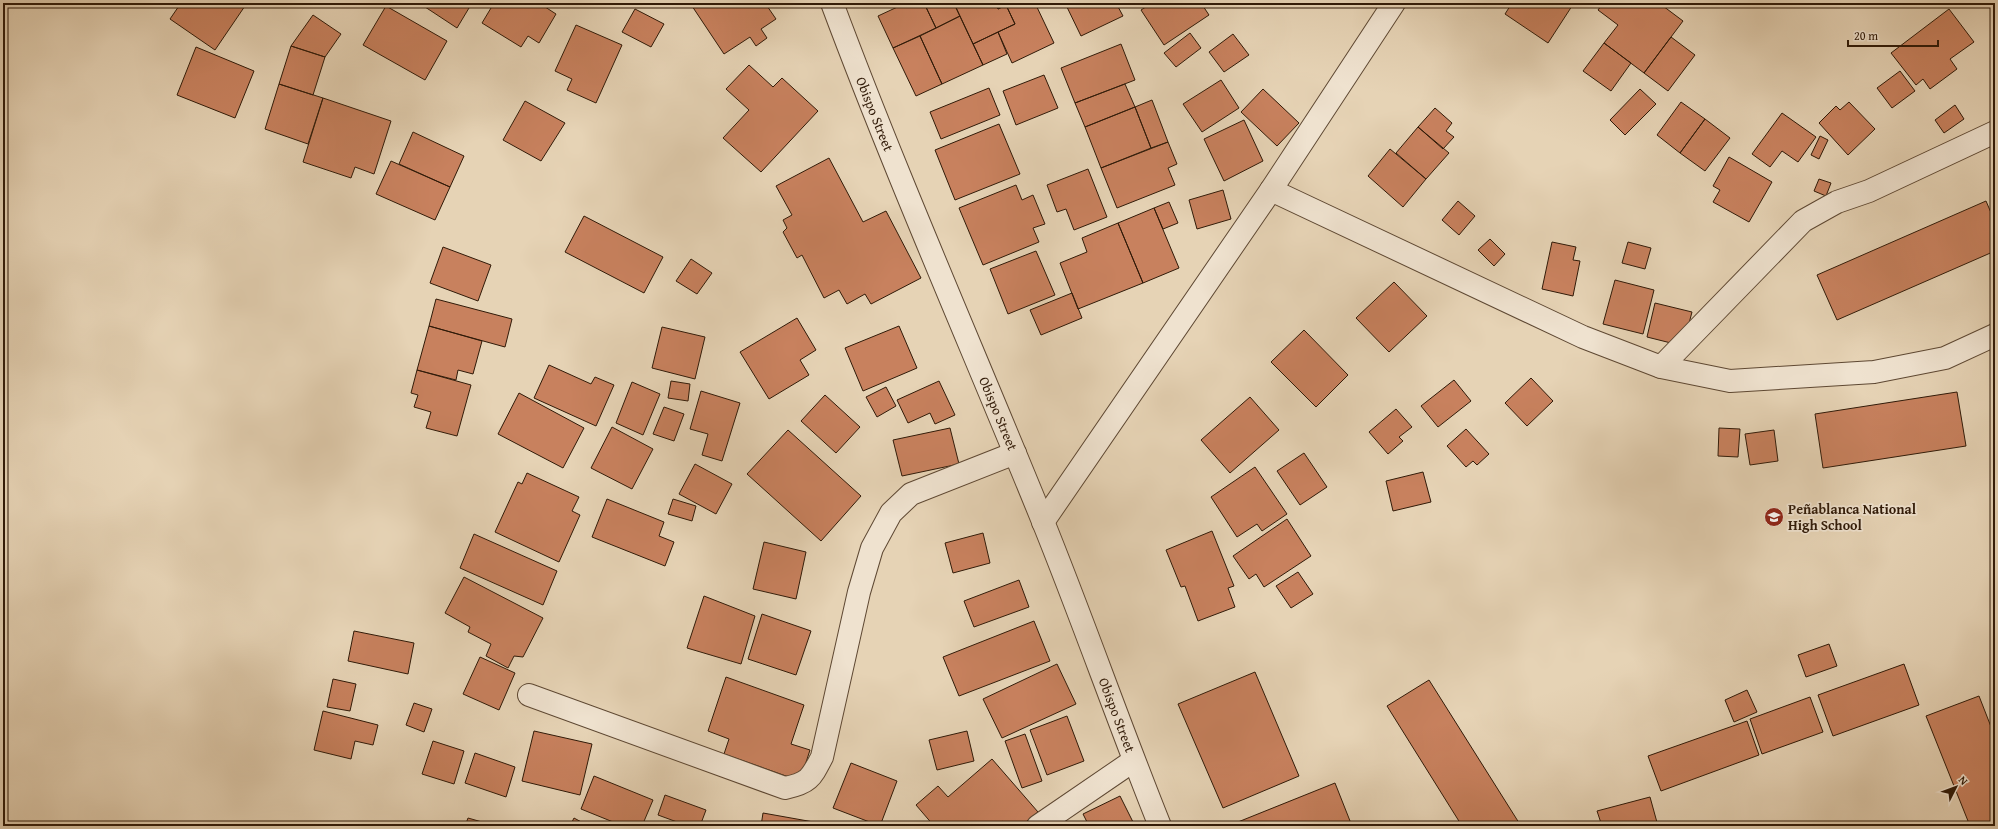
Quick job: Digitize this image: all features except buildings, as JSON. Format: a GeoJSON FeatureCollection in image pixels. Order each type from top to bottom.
{"type":"FeatureCollection","features":[{"type":"Feature","properties":{"kind":"street","name":"Obispo Street"},"geometry":{"type":"LineString","coordinates":[[832,3],[864,90],[1043,522],[1160,826]]}},
{"type":"Feature","properties":{"kind":"street"},"geometry":{"type":"LineString","coordinates":[[1043,522],[1271,190],[1394,3]]}},
{"type":"Feature","properties":{"kind":"street"},"geometry":{"type":"LineString","coordinates":[[1661,367],[1803,221],[1837,202],[1869,191],[1995,132]]}},
{"type":"Feature","properties":{"kind":"street"},"geometry":{"type":"LineString","coordinates":[[1271,190],[1583,337],[1661,367],[1730,381],[1874,372],[1945,358],[1995,334]]}},
{"type":"Feature","properties":{"kind":"street"},"geometry":{"type":"LineString","coordinates":[[529,696],[785,788],[801,784],[812,775],[822,757],[859,592],[872,548],[891,513],[911,494],[1015,453]]}},
{"type":"Feature","properties":{"kind":"street"},"geometry":{"type":"LineString","coordinates":[[1038,826],[1134,761]]}},
{"type":"Feature","properties":{"kind":"place","name":"Peñablanca National High School"},"geometry":{"type":"Point","coordinates":[1774,517]}}]}
